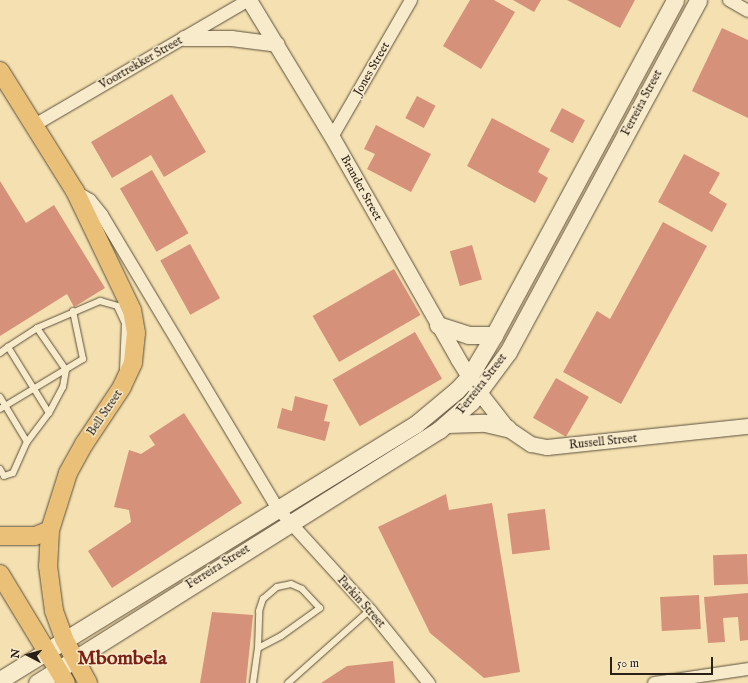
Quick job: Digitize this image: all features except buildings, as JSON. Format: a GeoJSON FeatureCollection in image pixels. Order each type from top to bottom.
{"type":"FeatureCollection","features":[{"type":"Feature","properties":{"kind":"main road","name":"Ferreira Street"},"geometry":{"type":"LineString","coordinates":[[0,680],[46,650],[416,424],[469,377],[494,335],[675,0]]}},
{"type":"Feature","properties":{"kind":"main road","name":"Ferreira Street"},"geometry":{"type":"LineString","coordinates":[[37,683],[62,676],[74,659],[447,424],[479,392],[508,352],[698,0]]}},
{"type":"Feature","properties":{"kind":"main road","name":"Bell Street"},"geometry":{"type":"LineString","coordinates":[[0,71],[75,191],[132,310],[136,333],[133,363],[122,387],[84,444],[68,473],[50,530],[50,592],[64,639],[88,683]]}},
{"type":"Feature","properties":{"kind":"main road"},"geometry":{"type":"LineString","coordinates":[[438,325],[468,334],[494,335]]}},
{"type":"Feature","properties":{"kind":"main road"},"geometry":{"type":"LineString","coordinates":[[447,424],[485,424],[507,428]]}},
{"type":"Feature","properties":{"kind":"main road"},"geometry":{"type":"LineString","coordinates":[[0,536],[35,536],[50,530]]}},
{"type":"Feature","properties":{"kind":"main road"},"geometry":{"type":"LineString","coordinates":[[194,560],[204,576]]}},
{"type":"Feature","properties":{"kind":"main road"},"geometry":{"type":"LineString","coordinates":[[0,574],[62,676]]}},
{"type":"Feature","properties":{"kind":"street","name":"Voortrekker Street"},"geometry":{"type":"LineString","coordinates":[[33,126],[249,0]]}},
{"type":"Feature","properties":{"kind":"street","name":"Brander Street"},"geometry":{"type":"LineString","coordinates":[[249,0],[332,137],[438,325],[479,392]]}},
{"type":"Feature","properties":{"kind":"street","name":"Jones Street"},"geometry":{"type":"LineString","coordinates":[[332,137],[411,0]]}},
{"type":"Feature","properties":{"kind":"street"},"geometry":{"type":"LineString","coordinates":[[729,0],[748,11]]}},
{"type":"Feature","properties":{"kind":"street"},"geometry":{"type":"LineString","coordinates":[[184,38],[231,38],[277,44]]}},
{"type":"Feature","properties":{"kind":"street","name":"Bell Street"},"geometry":{"type":"LineString","coordinates":[[75,191],[90,200],[102,215],[278,508],[289,523]]}},
{"type":"Feature","properties":{"kind":"street","name":"Russell Street"},"geometry":{"type":"LineString","coordinates":[[479,392],[507,428],[532,444],[547,447],[748,426]]}},
{"type":"Feature","properties":{"kind":"street","name":"Parkin Street"},"geometry":{"type":"LineString","coordinates":[[289,523],[370,610],[429,683]]}},
{"type":"Feature","properties":{"kind":"street"},"geometry":{"type":"LineString","coordinates":[[654,683],[674,682],[748,669]]}},
{"type":"Feature","properties":{"kind":"lane"},"geometry":{"type":"LineString","coordinates":[[0,353],[37,328],[73,311],[100,301],[117,306],[125,323],[122,387]]}},
{"type":"Feature","properties":{"kind":"lane"},"geometry":{"type":"LineString","coordinates":[[3,408],[83,359],[73,311]]}},
{"type":"Feature","properties":{"kind":"lane"},"geometry":{"type":"LineString","coordinates":[[0,469],[4,476],[13,473],[27,442],[49,413],[63,387],[66,370],[37,328]]}},
{"type":"Feature","properties":{"kind":"lane"},"geometry":{"type":"LineString","coordinates":[[8,347],[49,413]]}},
{"type":"Feature","properties":{"kind":"lane"},"geometry":{"type":"LineString","coordinates":[[0,397],[3,408],[27,442]]}},
{"type":"Feature","properties":{"kind":"lane"},"geometry":{"type":"LineString","coordinates":[[253,683],[258,648],[260,612],[263,599],[277,586],[291,584],[302,589],[320,608],[281,636],[258,648]]}},
{"type":"Feature","properties":{"kind":"lane"},"geometry":{"type":"LineString","coordinates":[[288,683],[370,610]]}},
{"type":"Feature","properties":{"kind":"district","name":"Mbombela"},"geometry":{"type":"Point","coordinates":[122,658]}}]}
